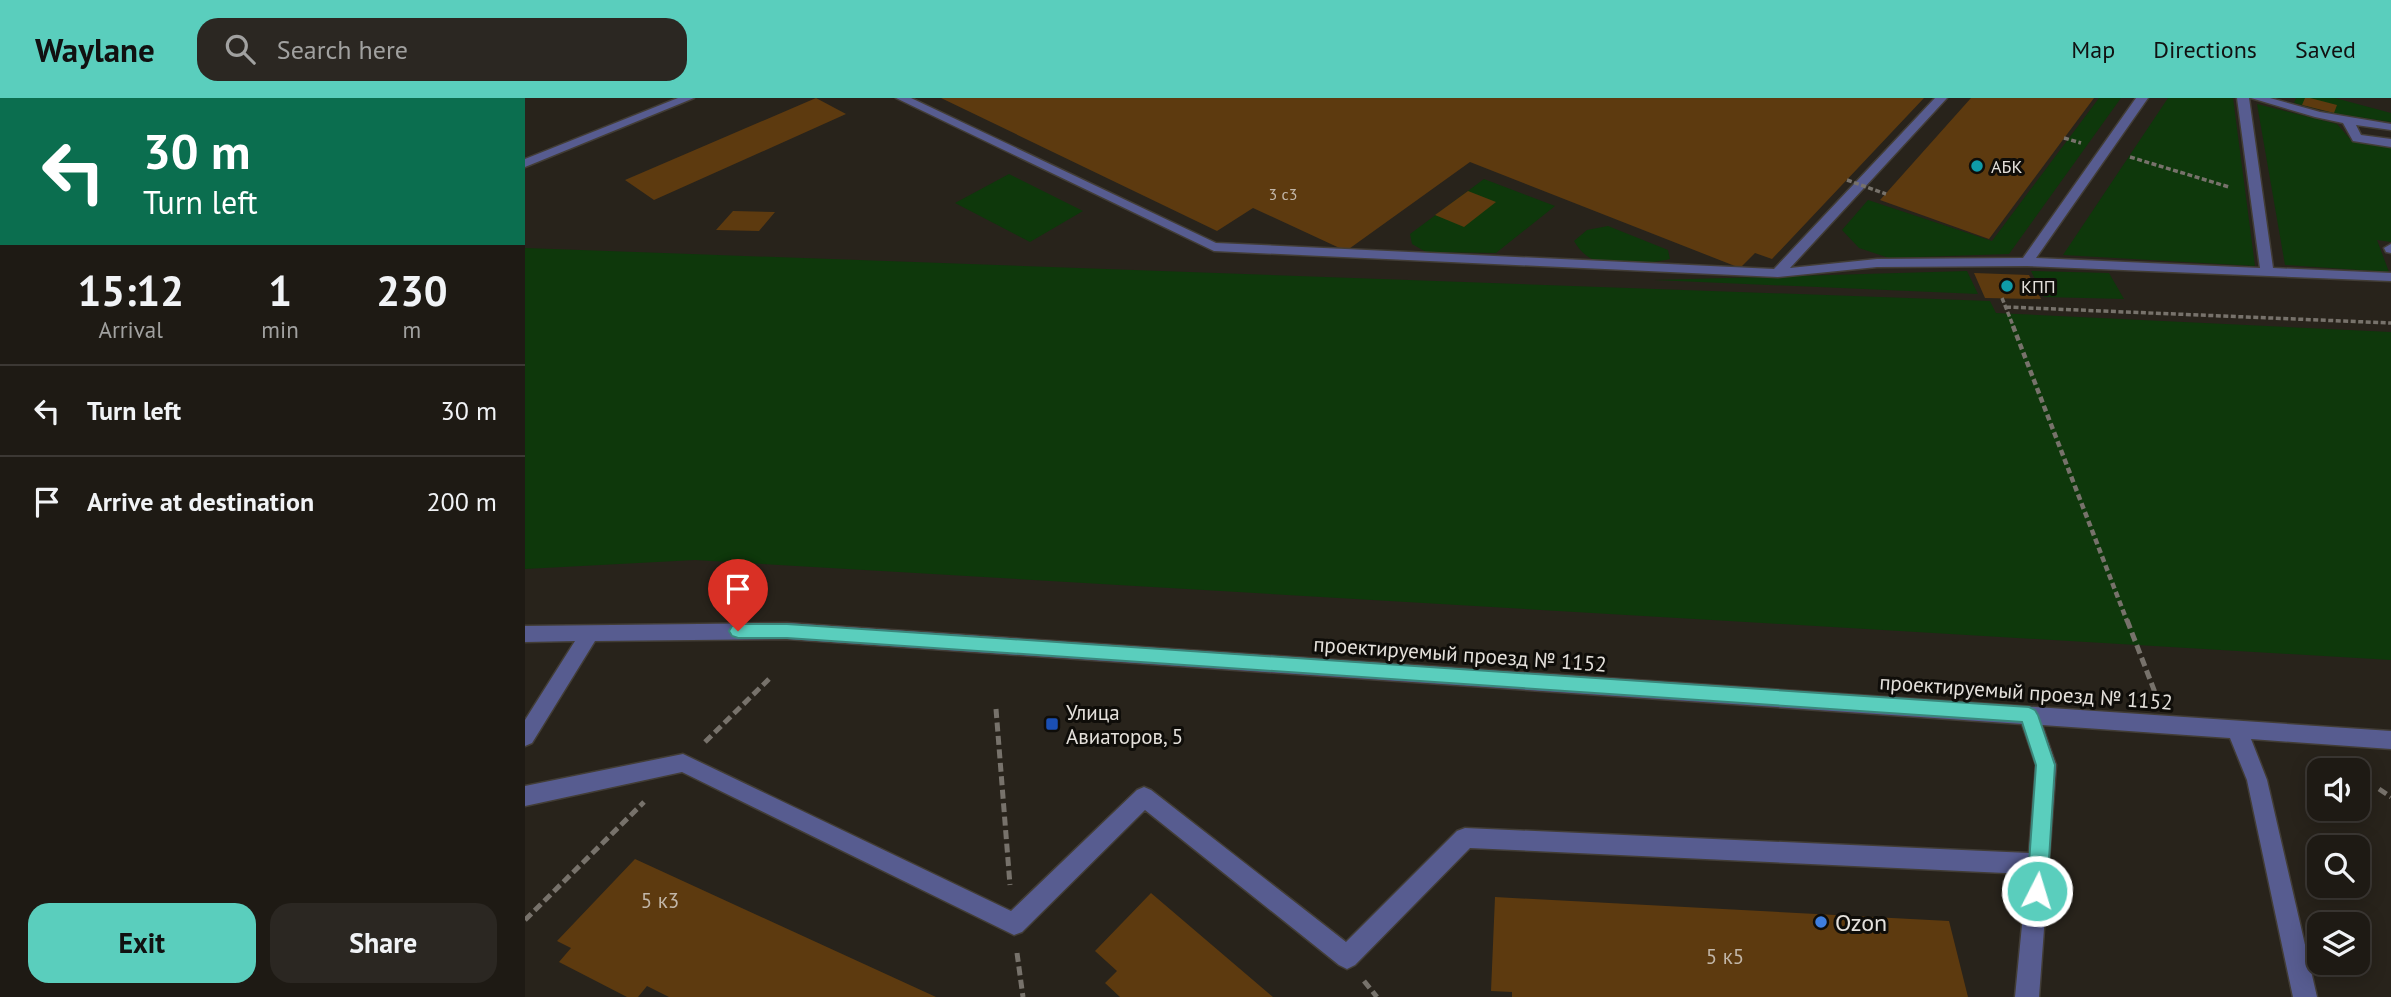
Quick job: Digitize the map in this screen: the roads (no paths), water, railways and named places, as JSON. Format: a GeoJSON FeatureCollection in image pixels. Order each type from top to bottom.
{"type":"FeatureCollection","features":[{"type":"Feature","properties":{"kind":"street"},"geometry":{"type":"LineString","coordinates":[[525,163],[688,98]]}},
{"type":"Feature","properties":{"kind":"street"},"geometry":{"type":"LineString","coordinates":[[902,98],[1214,247],[1777,273],[1877,263],[2027,262],[2391,277]]}},
{"type":"Feature","properties":{"kind":"street"},"geometry":{"type":"LineString","coordinates":[[1777,273],[1941,98]]}},
{"type":"Feature","properties":{"kind":"street"},"geometry":{"type":"LineString","coordinates":[[2027,262],[2143,98]]}},
{"type":"Feature","properties":{"kind":"street"},"geometry":{"type":"LineString","coordinates":[[2243,98],[2267,272]]}},
{"type":"Feature","properties":{"kind":"street"},"geometry":{"type":"LineString","coordinates":[[2257,98],[2348,120],[2391,127]]}},
{"type":"Feature","properties":{"kind":"street"},"geometry":{"type":"LineString","coordinates":[[2348,120],[2357,138],[2391,143]]}},
{"type":"Feature","properties":{"kind":"street","name":"проектируемый проезд № 1152"},"geometry":{"type":"LineString","coordinates":[[525,634],[787,631],[2391,740]]}},
{"type":"Feature","properties":{"kind":"street"},"geometry":{"type":"LineString","coordinates":[[525,737],[591,632]]}},
{"type":"Feature","properties":{"kind":"street"},"geometry":{"type":"LineString","coordinates":[[2027,997],[2046,765],[2029,715]]}},
{"type":"Feature","properties":{"kind":"street"},"geometry":{"type":"LineString","coordinates":[[2236,728],[2257,780],[2305,997]]}},
{"type":"Feature","properties":{"kind":"street"},"geometry":{"type":"LineString","coordinates":[[525,796],[683,763],[1014,924],[1144,797],[1346,957],[1465,838],[2039,864]]}},
{"type":"Feature","properties":{"kind":"place","name":"АБК"},"geometry":{"type":"Point","coordinates":[1977,166]}},
{"type":"Feature","properties":{"kind":"place","name":"КПП"},"geometry":{"type":"Point","coordinates":[2007,286]}},
{"type":"Feature","properties":{"kind":"place","name":"Улица Авиаторов, 5"},"geometry":{"type":"Point","coordinates":[1052,724]}},
{"type":"Feature","properties":{"kind":"place","name":"Ozon"},"geometry":{"type":"Point","coordinates":[1821,922]}}]}
